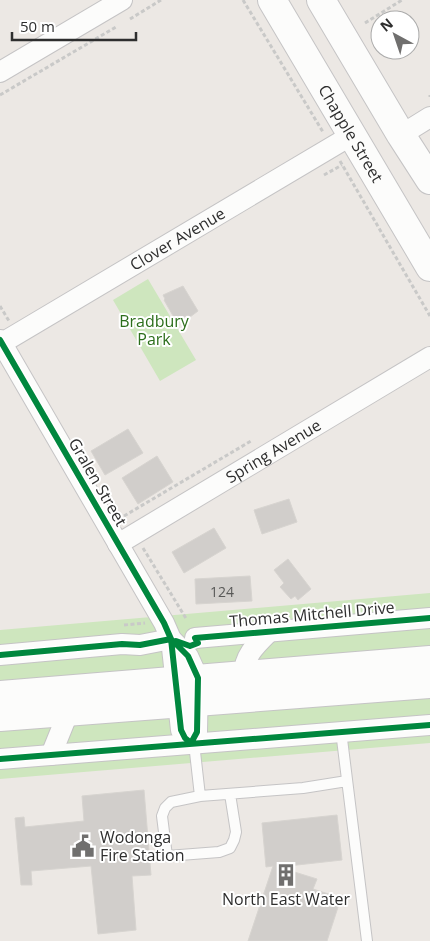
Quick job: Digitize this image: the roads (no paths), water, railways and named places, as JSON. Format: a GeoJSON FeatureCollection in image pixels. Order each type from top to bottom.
{"type":"FeatureCollection","features":[{"type":"Feature","properties":{"kind":"main road","name":"Chapple Street"},"geometry":{"type":"LineString","coordinates":[[272,0],[430,267]]}},
{"type":"Feature","properties":{"kind":"main road"},"geometry":{"type":"LineString","coordinates":[[321,0],[430,180]]}},
{"type":"Feature","properties":{"kind":"main road"},"geometry":{"type":"LineString","coordinates":[[0,717],[68,713],[187,691],[251,685],[430,660]]}},
{"type":"Feature","properties":{"kind":"main road"},"geometry":{"type":"LineString","coordinates":[[251,685],[430,684]]}},
{"type":"Feature","properties":{"kind":"main road"},"geometry":{"type":"LineString","coordinates":[[0,694],[102,686],[187,691]]}},
{"type":"Feature","properties":{"kind":"main road"},"geometry":{"type":"LineString","coordinates":[[68,713],[102,686]]}},
{"type":"Feature","properties":{"kind":"street"},"geometry":{"type":"LineString","coordinates":[[0,72],[122,0]]}},
{"type":"Feature","properties":{"kind":"street"},"geometry":{"type":"LineString","coordinates":[[401,134],[430,117]]}},
{"type":"Feature","properties":{"kind":"street","name":"Clover Avenue"},"geometry":{"type":"LineString","coordinates":[[1,342],[352,135]]}},
{"type":"Feature","properties":{"kind":"street","name":"Gralen Street"},"geometry":{"type":"LineString","coordinates":[[1,342],[127,539],[171,639],[197,732],[191,743]]}},
{"type":"Feature","properties":{"kind":"street","name":"Spring Avenue"},"geometry":{"type":"LineString","coordinates":[[127,539],[430,357]]}},
{"type":"Feature","properties":{"kind":"street","name":"Thomas Mitchell Drive"},"geometry":{"type":"LineString","coordinates":[[191,629],[270,631],[430,618]]}},
{"type":"Feature","properties":{"kind":"street"},"geometry":{"type":"LineString","coordinates":[[251,685],[244,663],[248,655],[270,631]]}},
{"type":"Feature","properties":{"kind":"street"},"geometry":{"type":"LineString","coordinates":[[0,654],[122,644],[140,645],[171,639]]}},
{"type":"Feature","properties":{"kind":"street"},"geometry":{"type":"LineString","coordinates":[[51,755],[68,713]]}},
{"type":"Feature","properties":{"kind":"street"},"geometry":{"type":"LineString","coordinates":[[0,759],[430,725]]}},
{"type":"Feature","properties":{"kind":"lane"},"geometry":{"type":"LineString","coordinates":[[341,732],[367,941]]}},
{"type":"Feature","properties":{"kind":"lane"},"geometry":{"type":"LineString","coordinates":[[191,743],[195,752],[200,796]]}},
{"type":"Feature","properties":{"kind":"lane"},"geometry":{"type":"LineString","coordinates":[[230,794],[236,832],[230,848],[219,852],[167,856],[162,816],[164,808],[171,802],[200,796],[303,788],[347,781]]}},
{"type":"Feature","properties":{"kind":"place","name":"Wodonga Fire Station"},"geometry":{"type":"Point","coordinates":[83,846]}},
{"type":"Feature","properties":{"kind":"place","name":"North East Water"},"geometry":{"type":"Point","coordinates":[286,875]}},
{"type":"Feature","properties":{"kind":"park label","name":"Bradbury Park"},"geometry":{"type":"Point","coordinates":[154,330]}}]}
